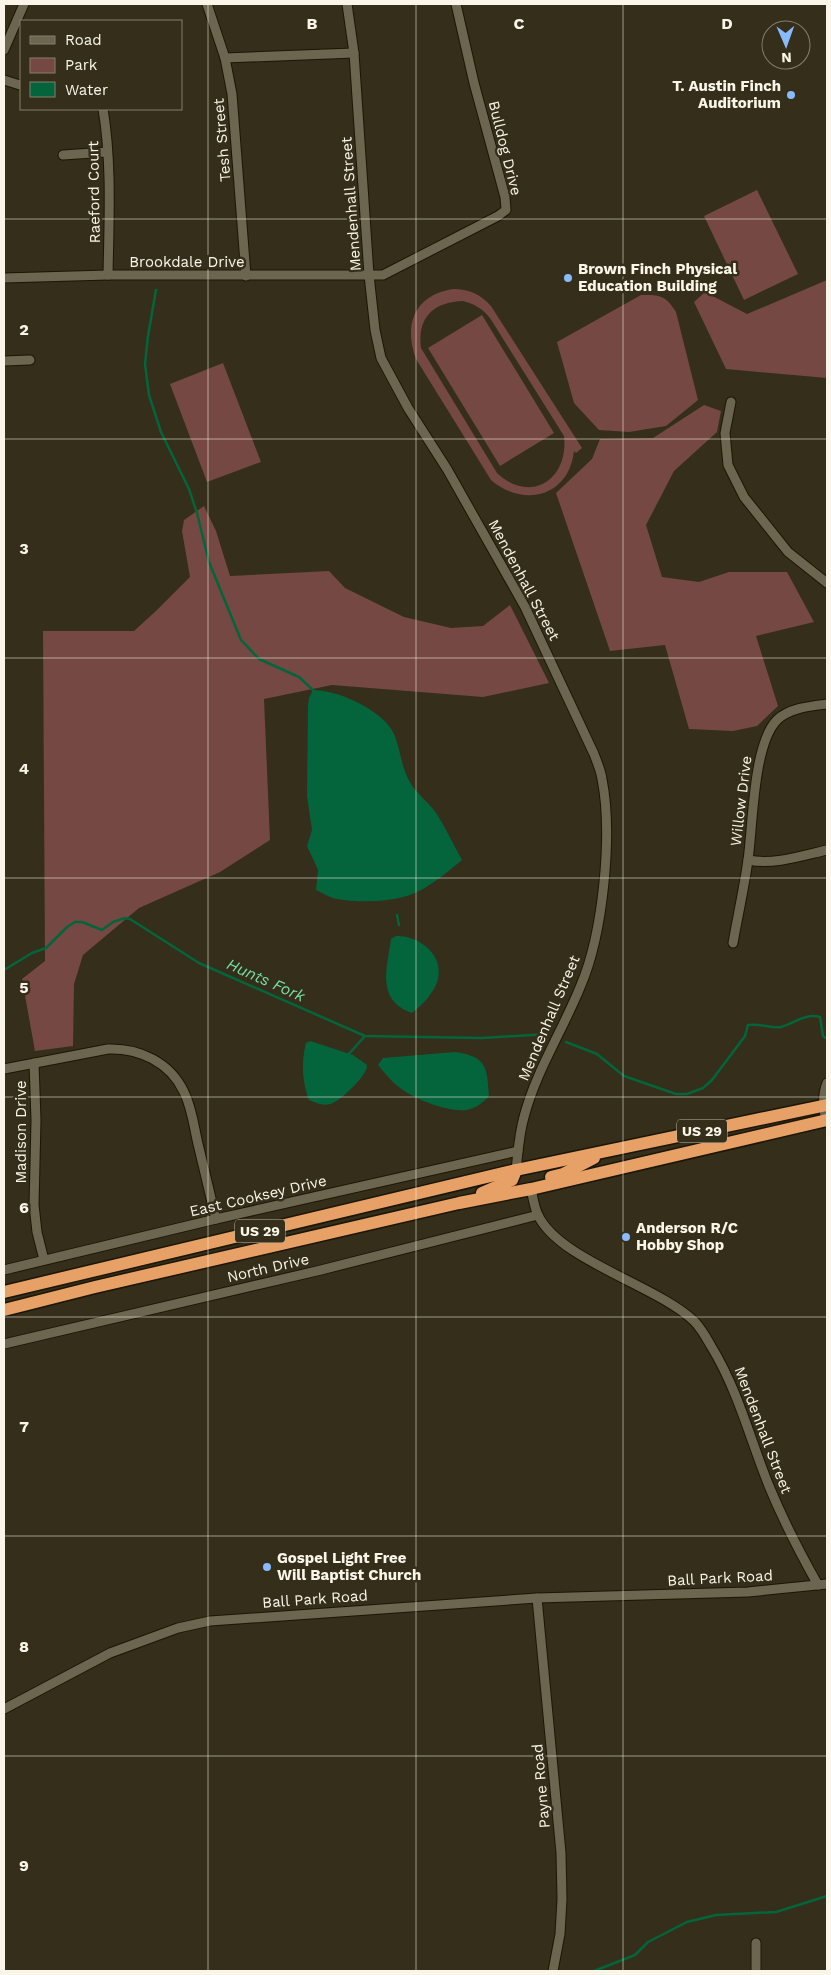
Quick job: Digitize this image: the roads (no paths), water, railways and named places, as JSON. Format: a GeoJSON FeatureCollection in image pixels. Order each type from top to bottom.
{"type":"FeatureCollection","features":[{"type":"Feature","properties":{"kind":"highway","name":"US 29"},"geometry":{"type":"LineString","coordinates":[[4,1292],[516,1170],[826,1105]]}},
{"type":"Feature","properties":{"kind":"highway","name":"US 29"},"geometry":{"type":"LineString","coordinates":[[4,1310],[95,1287],[459,1203],[531,1189],[827,1121]]}},
{"type":"Feature","properties":{"kind":"highway"},"geometry":{"type":"LineString","coordinates":[[531,1189],[534,1181],[563,1174],[610,1151]]}},
{"type":"Feature","properties":{"kind":"highway"},"geometry":{"type":"LineString","coordinates":[[459,1203],[512,1180],[516,1170]]}},
{"type":"Feature","properties":{"kind":"street"},"geometry":{"type":"LineString","coordinates":[[4,50],[24,4]]}},
{"type":"Feature","properties":{"kind":"street","name":"Tesh Street"},"geometry":{"type":"LineString","coordinates":[[207,4],[224,58],[232,94],[246,276]]}},
{"type":"Feature","properties":{"kind":"street","name":"Mendenhall Street"},"geometry":{"type":"LineString","coordinates":[[347,4],[354,53],[369,275],[375,330],[381,358],[408,408],[447,469],[525,607],[594,754],[602,777],[605,798],[606,852],[600,911],[593,947],[581,985],[534,1086],[523,1118],[516,1170]]}},
{"type":"Feature","properties":{"kind":"street","name":"Bulldog Drive"},"geometry":{"type":"LineString","coordinates":[[369,275],[383,275],[498,216],[506,210],[505,197],[474,83],[456,4]]}},
{"type":"Feature","properties":{"kind":"street"},"geometry":{"type":"LineString","coordinates":[[224,58],[354,53]]}},
{"type":"Feature","properties":{"kind":"street"},"geometry":{"type":"LineString","coordinates":[[4,80],[20,86]]}},
{"type":"Feature","properties":{"kind":"street","name":"Raeford Court"},"geometry":{"type":"LineString","coordinates":[[102,110],[110,207],[108,275]]}},
{"type":"Feature","properties":{"kind":"street"},"geometry":{"type":"LineString","coordinates":[[63,155],[107,152]]}},
{"type":"Feature","properties":{"kind":"street","name":"Brookdale Drive"},"geometry":{"type":"LineString","coordinates":[[4,278],[108,275],[369,275]]}},
{"type":"Feature","properties":{"kind":"street"},"geometry":{"type":"LineString","coordinates":[[4,361],[30,360]]}},
{"type":"Feature","properties":{"kind":"street"},"geometry":{"type":"LineString","coordinates":[[731,402],[725,433],[728,465],[744,497],[788,552],[827,583]]}},
{"type":"Feature","properties":{"kind":"street","name":"Willow Drive"},"geometry":{"type":"LineString","coordinates":[[733,943],[748,860],[762,745],[768,730],[778,718],[792,711],[827,704]]}},
{"type":"Feature","properties":{"kind":"street"},"geometry":{"type":"LineString","coordinates":[[748,860],[774,862],[827,850]]}},
{"type":"Feature","properties":{"kind":"street"},"geometry":{"type":"LineString","coordinates":[[4,1069],[108,1049],[125,1049],[158,1061],[178,1080],[189,1104],[216,1219]]}},
{"type":"Feature","properties":{"kind":"street","name":"Madison Drive"},"geometry":{"type":"LineString","coordinates":[[34,1063],[36,1120],[34,1205],[37,1232],[44,1260]]}},
{"type":"Feature","properties":{"kind":"street"},"geometry":{"type":"LineString","coordinates":[[827,1083],[824,1090],[827,1121]]}},
{"type":"Feature","properties":{"kind":"street","name":"East Cooksey Drive"},"geometry":{"type":"LineString","coordinates":[[4,1270],[216,1219],[518,1151]]}},
{"type":"Feature","properties":{"kind":"street","name":"Mendenhall Street"},"geometry":{"type":"LineString","coordinates":[[531,1189],[538,1215],[555,1236],[572,1250],[679,1309],[695,1322],[721,1362],[740,1402],[769,1486],[795,1544],[823,1584]]}},
{"type":"Feature","properties":{"kind":"street","name":"North Drive"},"geometry":{"type":"LineString","coordinates":[[4,1344],[321,1270],[538,1215]]}},
{"type":"Feature","properties":{"kind":"street","name":"Ball Park Road"},"geometry":{"type":"LineString","coordinates":[[4,1709],[110,1653],[178,1628],[202,1623],[314,1613],[537,1598],[748,1592],[823,1584]]}},
{"type":"Feature","properties":{"kind":"street","name":"Payne Road"},"geometry":{"type":"LineString","coordinates":[[537,1598],[561,1853],[562,1899],[560,1934],[553,1971]]}},
{"type":"Feature","properties":{"kind":"street"},"geometry":{"type":"LineString","coordinates":[[756,1943],[756,1971]]}},
{"type":"Feature","properties":{"kind":"water"},"geometry":{"type":"Polygon","coordinates":[[[313,690],[335,694],[359,703],[380,717],[394,734],[408,778],[414,788],[436,813],[462,860],[424,888],[402,897],[364,901],[329,897],[316,890],[318,870],[307,846],[312,830],[307,796],[308,706],[313,690]]]}},
{"type":"Feature","properties":{"kind":"water"},"geometry":{"type":"Polygon","coordinates":[[[396,936],[413,939],[428,948],[437,962],[439,970],[434,989],[412,1013],[393,1000],[388,992],[386,972],[391,939],[396,936]]]}},
{"type":"Feature","properties":{"kind":"water"},"geometry":{"type":"Polygon","coordinates":[[[310,1041],[353,1055],[367,1065],[363,1075],[354,1086],[337,1101],[327,1105],[309,1100],[307,1093],[303,1065],[306,1043],[310,1041]]]}},
{"type":"Feature","properties":{"kind":"water"},"geometry":{"type":"Polygon","coordinates":[[[455,1052],[466,1054],[479,1060],[486,1071],[489,1096],[479,1105],[466,1110],[451,1109],[416,1098],[396,1085],[378,1065],[383,1058],[455,1052]]]}},
{"type":"Feature","properties":{"kind":"waterway"},"geometry":{"type":"LineString","coordinates":[[156,290],[145,364],[149,395],[161,432],[189,489],[209,562],[241,640],[259,659],[299,677],[315,692]]}},
{"type":"Feature","properties":{"kind":"waterway"},"geometry":{"type":"LineString","coordinates":[[397,915],[399,925]]}},
{"type":"Feature","properties":{"kind":"waterway","name":"Hunts Fork"},"geometry":{"type":"LineString","coordinates":[[4,970],[32,953],[46,948],[67,927],[75,922],[82,922],[102,930],[113,922],[125,918],[130,919],[199,963],[365,1036],[482,1038],[548,1034]]}},
{"type":"Feature","properties":{"kind":"waterway","name":"Hunts Fork"},"geometry":{"type":"LineString","coordinates":[[566,1042],[597,1054],[624,1076],[676,1094],[687,1094],[703,1088],[712,1080],[745,1036],[748,1025],[781,1027],[805,1017],[815,1016],[820,1017],[823,1036],[827,1039]]}},
{"type":"Feature","properties":{"kind":"waterway"},"geometry":{"type":"LineString","coordinates":[[348,1055],[365,1036]]}},
{"type":"Feature","properties":{"kind":"waterway"},"geometry":{"type":"LineString","coordinates":[[594,1971],[635,1955],[648,1942],[687,1922],[716,1915],[776,1912],[827,1896]]}},
{"type":"Feature","properties":{"kind":"place","name":"T. Austin Finch Auditorium"},"geometry":{"type":"Point","coordinates":[791,95]}},
{"type":"Feature","properties":{"kind":"place","name":"Brown Finch Physical Education Building"},"geometry":{"type":"Point","coordinates":[568,278]}},
{"type":"Feature","properties":{"kind":"place","name":"Anderson R/C Hobby Shop"},"geometry":{"type":"Point","coordinates":[626,1237]}},
{"type":"Feature","properties":{"kind":"place","name":"Gospel Light Free Will Baptist Church"},"geometry":{"type":"Point","coordinates":[267,1567]}}]}
